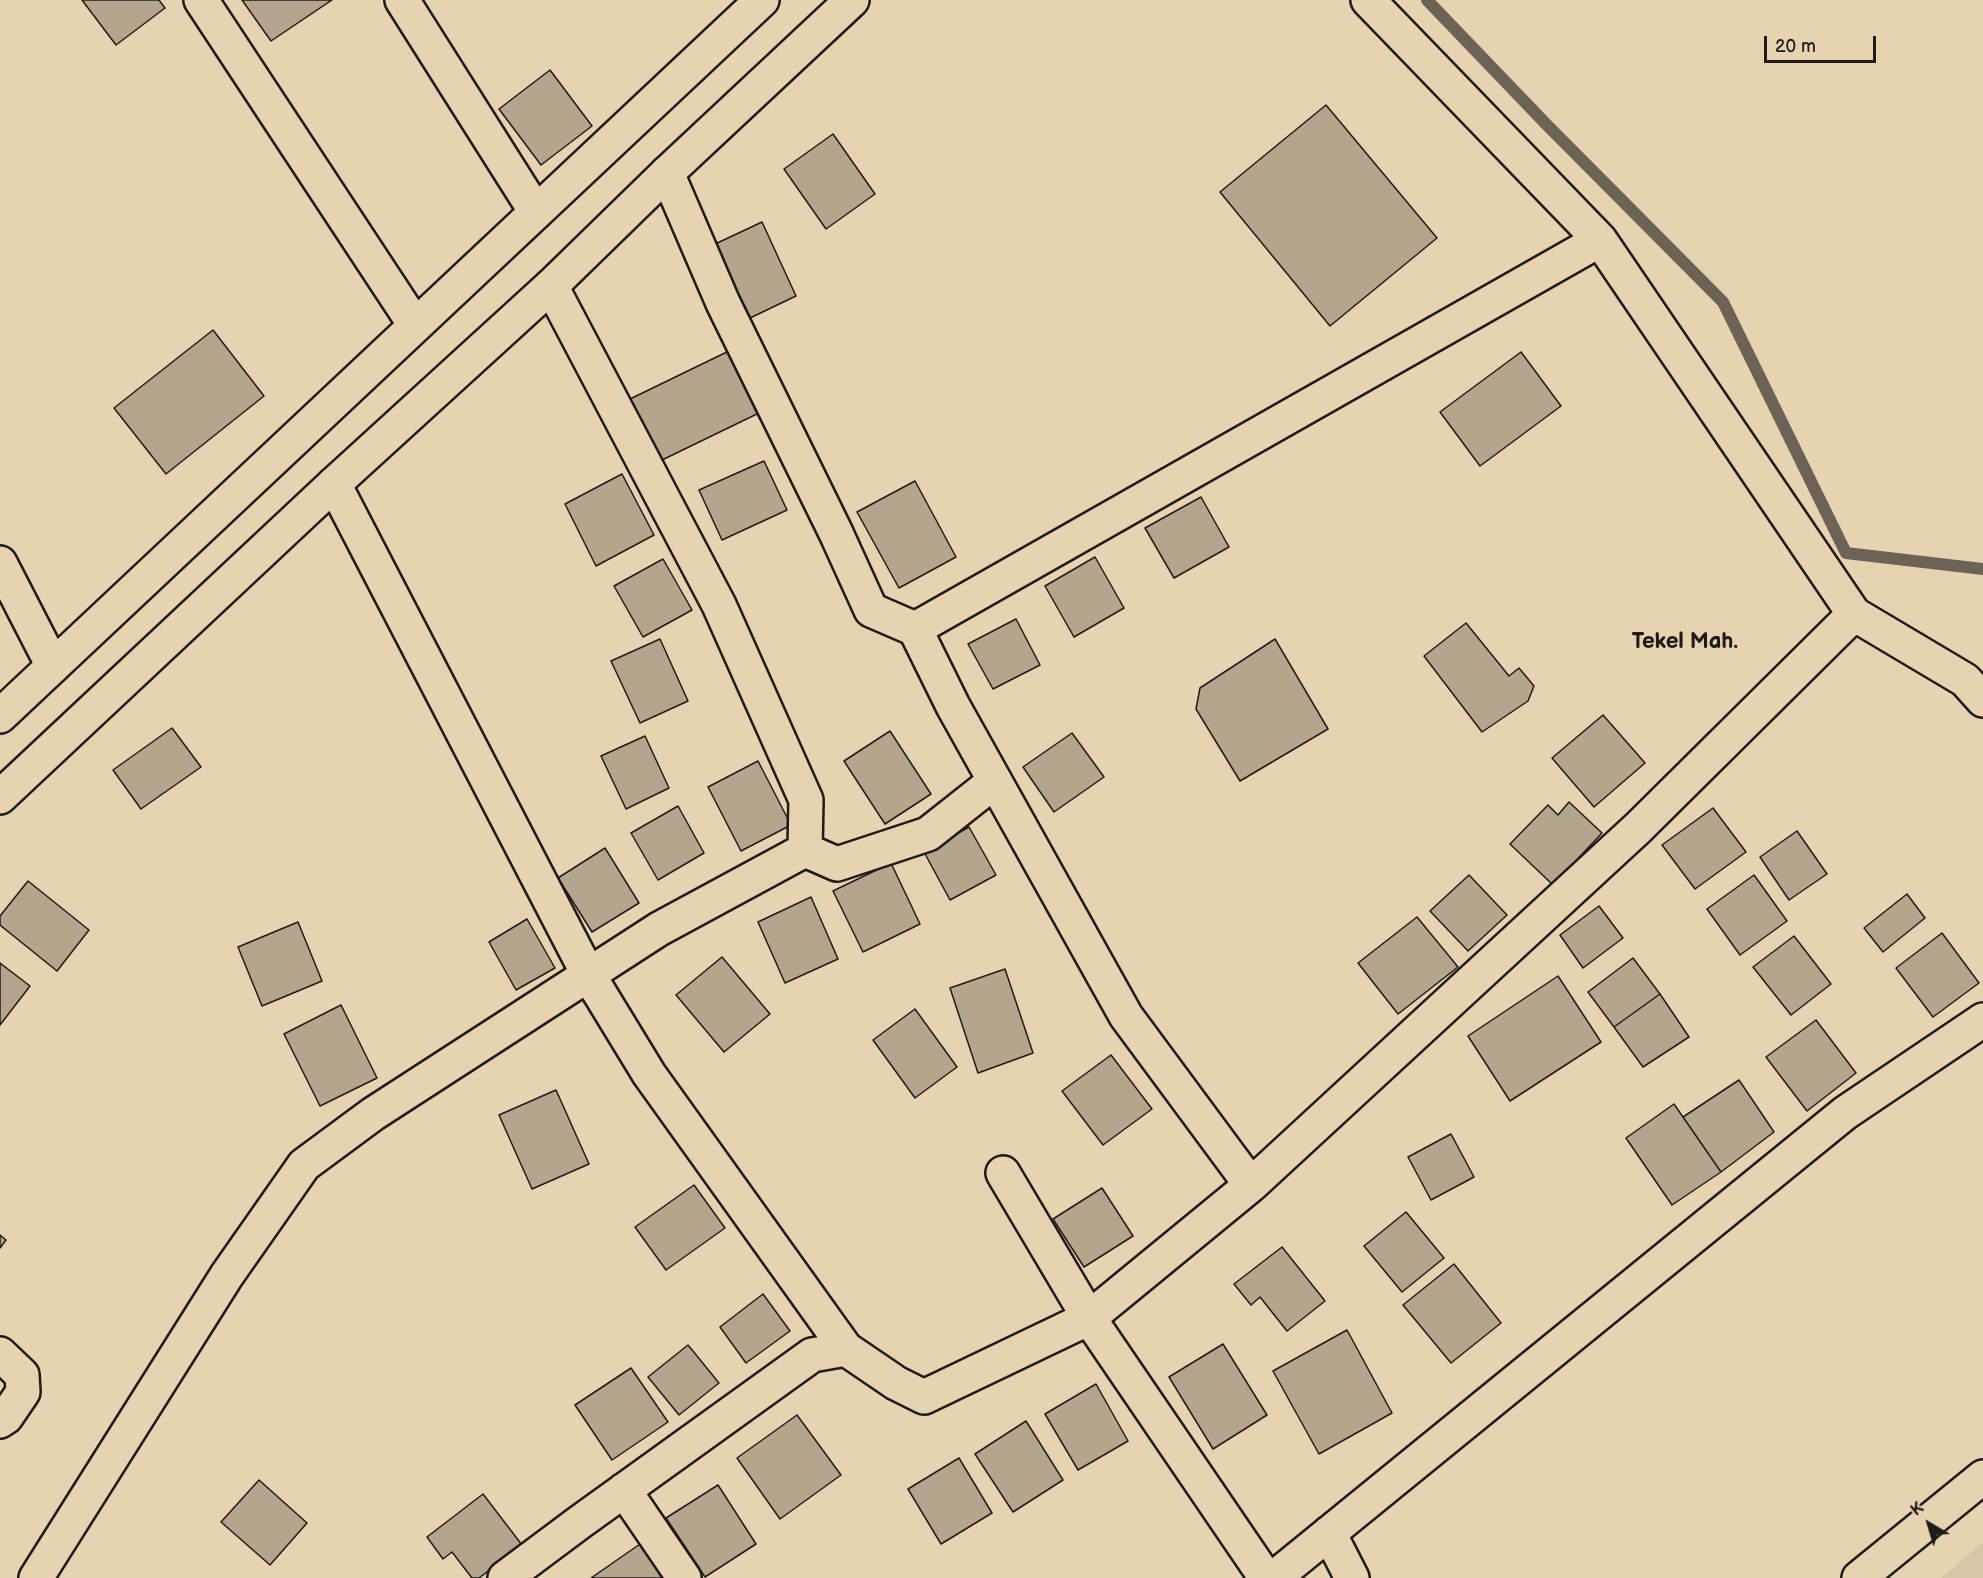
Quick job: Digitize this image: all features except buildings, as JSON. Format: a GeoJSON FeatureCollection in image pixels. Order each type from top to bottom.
{"type":"FeatureCollection","features":[{"type":"Feature","properties":{"kind":"street"},"geometry":{"type":"LineString","coordinates":[[201,0],[415,325]]}},
{"type":"Feature","properties":{"kind":"street"},"geometry":{"type":"LineString","coordinates":[[402,0],[537,212]]}},
{"type":"Feature","properties":{"kind":"street"},"geometry":{"type":"LineString","coordinates":[[0,716],[762,0]]}},
{"type":"Feature","properties":{"kind":"street"},"geometry":{"type":"LineString","coordinates":[[0,796],[334,484],[551,286],[667,173],[852,0]]}},
{"type":"Feature","properties":{"kind":"street"},"geometry":{"type":"LineString","coordinates":[[1368,0],[1600,240],[1854,614],[1965,680],[1983,700]]}},
{"type":"Feature","properties":{"kind":"street"},"geometry":{"type":"LineString","coordinates":[[667,173],[723,303],[836,533],[871,610],[915,629],[953,706],[1126,1016],[1251,1185]]}},
{"type":"Feature","properties":{"kind":"street"},"geometry":{"type":"LineString","coordinates":[[915,629],[1600,240]]}},
{"type":"Feature","properties":{"kind":"street"},"geometry":{"type":"LineString","coordinates":[[551,286],[728,627],[806,800],[805,850]]}},
{"type":"Feature","properties":{"kind":"street"},"geometry":{"type":"LineString","coordinates":[[334,484],[588,974],[649,1074],[846,1349],[896,1383],[924,1397],[1089,1318],[1251,1185],[1638,828],[1854,614]]}},
{"type":"Feature","properties":{"kind":"street"},"geometry":{"type":"LineString","coordinates":[[0,563],[53,666]]}},
{"type":"Feature","properties":{"kind":"street"},"geometry":{"type":"LineString","coordinates":[[805,850],[837,864],[928,834],[995,781]]}},
{"type":"Feature","properties":{"kind":"street"},"geometry":{"type":"LineString","coordinates":[[36,1578],[227,1275],[304,1165],[373,1114],[659,929],[805,850]]}},
{"type":"Feature","properties":{"kind":"street"},"geometry":{"type":"LineString","coordinates":[[1274,1578],[1845,1113],[1983,1020]]}},
{"type":"Feature","properties":{"kind":"street"},"geometry":{"type":"LineString","coordinates":[[1003,1173],[1089,1318],[1266,1578]]}},
{"type":"Feature","properties":{"kind":"street"},"geometry":{"type":"LineString","coordinates":[[505,1578],[812,1355],[846,1349]]}},
{"type":"Feature","properties":{"kind":"street"},"geometry":{"type":"LineString","coordinates":[[0,1354],[22,1375],[23,1392],[6,1417],[0,1421]]}},
{"type":"Feature","properties":{"kind":"street"},"geometry":{"type":"LineString","coordinates":[[1858,1578],[1983,1477]]}},
{"type":"Feature","properties":{"kind":"street"},"geometry":{"type":"LineString","coordinates":[[624,1490],[684,1578]]}},
{"type":"Feature","properties":{"kind":"street"},"geometry":{"type":"LineString","coordinates":[[1329,1533],[1352,1578]]}},
{"type":"Feature","properties":{"kind":"shaded area"},"geometry":{"type":"Polygon","coordinates":[[[1983,1542],[1983,1578],[1941,1578],[1983,1542]]]}},
{"type":"Feature","properties":{"kind":"waterway"},"geometry":{"type":"LineString","coordinates":[[1427,0],[1546,124],[1723,302],[1846,553],[1983,569]]}},
{"type":"Feature","properties":{"kind":"district","name":"Tekel Mah."},"geometry":{"type":"Point","coordinates":[1685,642]}}]}
